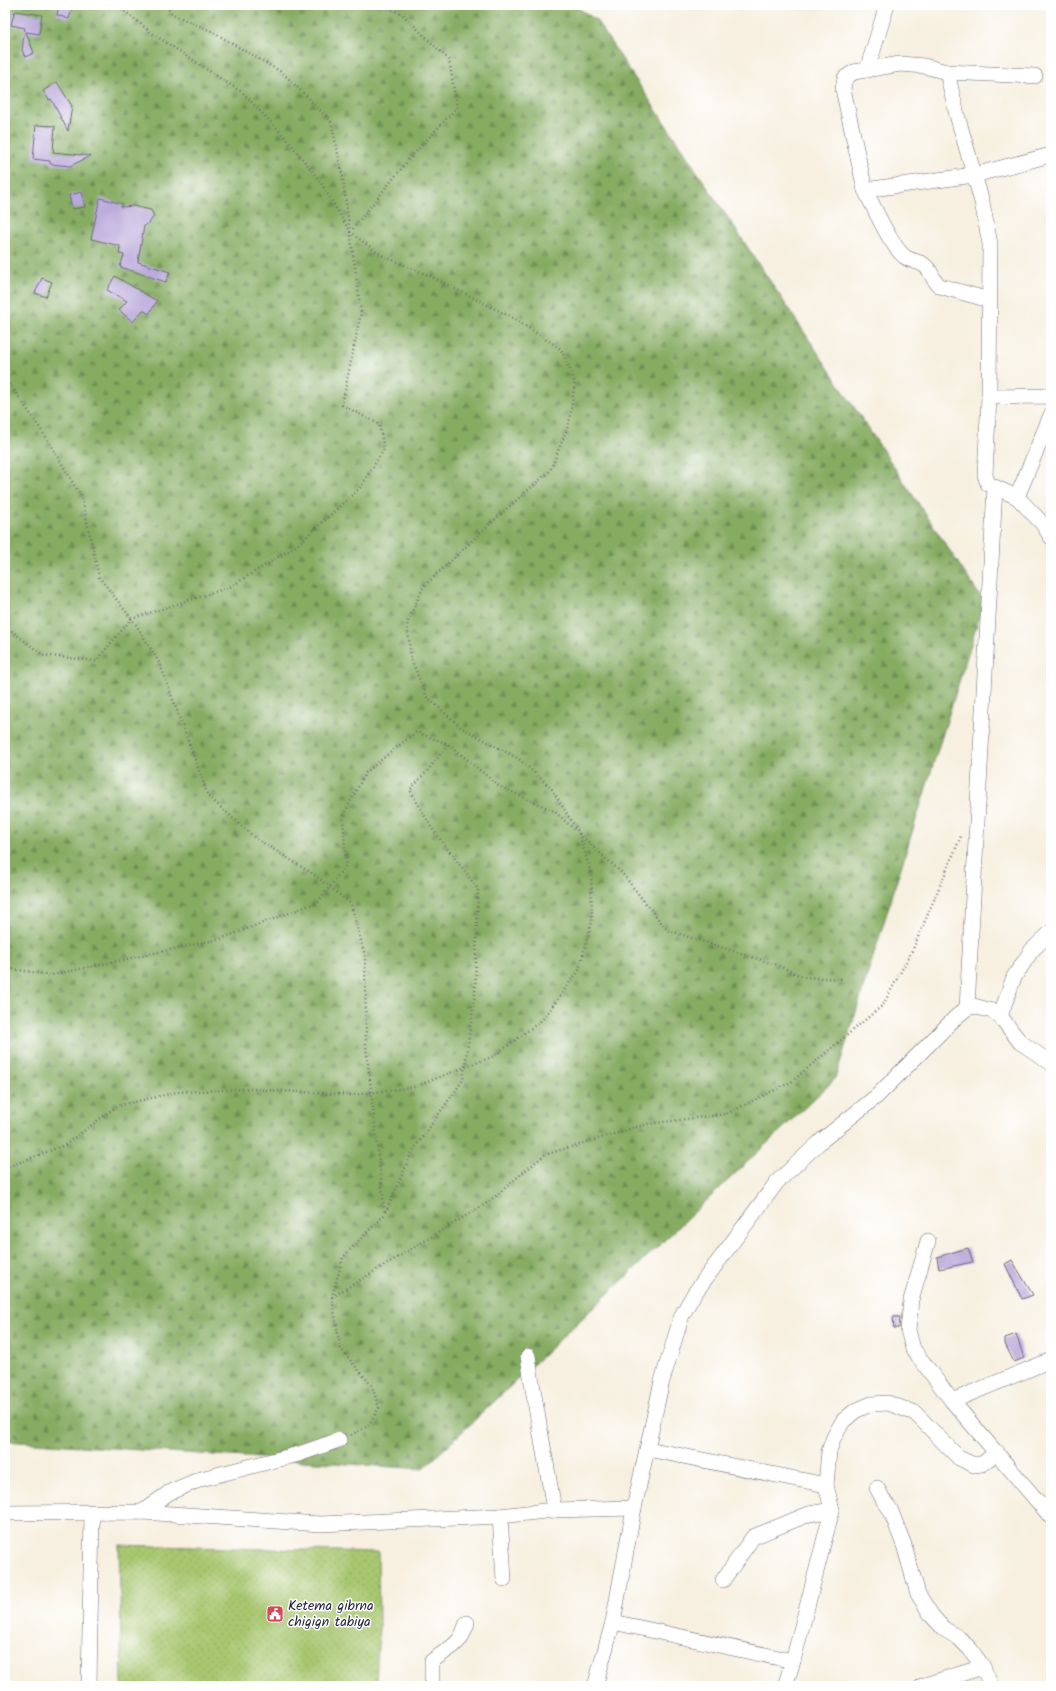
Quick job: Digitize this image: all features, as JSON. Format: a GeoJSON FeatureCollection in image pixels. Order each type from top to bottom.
{"type":"FeatureCollection","features":[{"type":"Feature","properties":{"kind":"street"},"geometry":{"type":"LineString","coordinates":[[867,70],[887,5]]}},
{"type":"Feature","properties":{"kind":"street"},"geometry":{"type":"LineString","coordinates":[[989,300],[940,286],[935,282],[930,271],[924,265],[905,258],[897,249],[865,190],[843,89],[845,78],[854,72],[900,64],[924,66],[947,72],[1035,76]]}},
{"type":"Feature","properties":{"kind":"street"},"geometry":{"type":"LineString","coordinates":[[947,72],[957,115],[982,202],[990,244],[989,397],[985,475],[988,484],[1017,497],[1042,523],[1051,537]]}},
{"type":"Feature","properties":{"kind":"street"},"geometry":{"type":"LineString","coordinates":[[865,190],[974,175],[1051,155]]}},
{"type":"Feature","properties":{"kind":"street"},"geometry":{"type":"LineString","coordinates":[[989,397],[1046,396],[1051,398]]}},
{"type":"Feature","properties":{"kind":"street"},"geometry":{"type":"LineString","coordinates":[[1017,497],[1051,415]]}},
{"type":"Feature","properties":{"kind":"street"},"geometry":{"type":"LineString","coordinates":[[995,488],[985,1011],[1020,1042],[1051,1063]]}},
{"type":"Feature","properties":{"kind":"street"},"geometry":{"type":"LineString","coordinates":[[595,1686],[612,1622],[634,1508],[661,1388],[682,1315],[694,1294],[777,1182],[821,1141],[877,1096],[950,1022],[985,1011],[1014,977],[1032,950],[1051,932]]}},
{"type":"Feature","properties":{"kind":"street"},"geometry":{"type":"LineString","coordinates":[[928,1241],[911,1300],[908,1330],[913,1349],[952,1401],[1051,1517]]}},
{"type":"Feature","properties":{"kind":"street"},"geometry":{"type":"LineString","coordinates":[[528,1356],[534,1399],[554,1510]]}},
{"type":"Feature","properties":{"kind":"street"},"geometry":{"type":"LineString","coordinates":[[952,1401],[1051,1360]]}},
{"type":"Feature","properties":{"kind":"street"},"geometry":{"type":"LineString","coordinates":[[785,1686],[793,1661],[832,1510],[826,1486],[830,1451],[843,1420],[856,1411],[872,1404],[888,1403],[915,1413],[960,1458],[974,1465],[982,1464],[997,1452]]}},
{"type":"Feature","properties":{"kind":"street"},"geometry":{"type":"LineString","coordinates":[[142,1512],[170,1492],[201,1479],[299,1454],[339,1440]]}},
{"type":"Feature","properties":{"kind":"street"},"geometry":{"type":"LineString","coordinates":[[648,1450],[826,1486]]}},
{"type":"Feature","properties":{"kind":"street"},"geometry":{"type":"LineString","coordinates":[[877,1488],[890,1509],[904,1545],[918,1594],[932,1616],[944,1629],[959,1638],[970,1649],[983,1667],[991,1686]]}},
{"type":"Feature","properties":{"kind":"street"},"geometry":{"type":"LineString","coordinates":[[5,1513],[142,1512],[320,1524],[500,1516],[554,1510],[634,1508]]}},
{"type":"Feature","properties":{"kind":"street"},"geometry":{"type":"LineString","coordinates":[[723,1580],[753,1537],[809,1514],[832,1510]]}},
{"type":"Feature","properties":{"kind":"street"},"geometry":{"type":"LineString","coordinates":[[89,1686],[92,1513]]}},
{"type":"Feature","properties":{"kind":"street"},"geometry":{"type":"LineString","coordinates":[[500,1516],[504,1579]]}},
{"type":"Feature","properties":{"kind":"street"},"geometry":{"type":"LineString","coordinates":[[612,1622],[793,1661]]}},
{"type":"Feature","properties":{"kind":"street"},"geometry":{"type":"LineString","coordinates":[[432,1686],[432,1661],[453,1646],[460,1638],[467,1623]]}},
{"type":"Feature","properties":{"kind":"street"},"geometry":{"type":"LineString","coordinates":[[922,1686],[983,1667]]}},
{"type":"Feature","properties":{"kind":"path"},"geometry":{"type":"LineString","coordinates":[[5,1168],[65,1145],[117,1106],[177,1092],[249,1089],[353,1095],[414,1086],[494,1056],[542,1020],[579,970],[592,922],[591,873],[579,833],[551,788],[519,759],[462,728],[427,697],[411,659],[407,623],[424,586],[504,511],[550,471],[569,424],[575,382],[561,349],[506,315],[432,277],[381,255],[350,232],[320,181],[284,137],[243,93],[153,34],[117,5]]}},
{"type":"Feature","properties":{"kind":"path"},"geometry":{"type":"LineString","coordinates":[[5,626],[43,655],[96,661],[131,618],[230,587],[296,546],[360,488],[384,449],[379,424],[342,405],[361,312],[342,173],[331,121],[282,74],[211,31],[172,14],[166,5]]}},
{"type":"Feature","properties":{"kind":"path"},"geometry":{"type":"LineString","coordinates":[[350,232],[410,158],[457,107],[449,60],[402,14],[382,5]]}},
{"type":"Feature","properties":{"kind":"path"},"geometry":{"type":"LineString","coordinates":[[5,377],[46,437],[82,498],[98,577],[131,618],[160,664],[208,796],[254,836],[316,876],[351,904],[365,956],[366,1046],[385,1214]]}},
{"type":"Feature","properties":{"kind":"path"},"geometry":{"type":"LineString","coordinates":[[5,968],[52,975],[220,939],[318,902],[346,865],[343,816],[366,772],[416,732],[448,744],[499,786],[554,811],[621,872],[667,930],[777,965],[803,977],[844,979]]}},
{"type":"Feature","properties":{"kind":"path"},"geometry":{"type":"LineString","coordinates":[[339,1440],[368,1426],[379,1408],[372,1386],[340,1348],[332,1297],[343,1257],[385,1214],[412,1152],[463,1080],[476,994],[478,889],[431,827],[410,790],[429,769],[448,744]]}},
{"type":"Feature","properties":{"kind":"path"},"geometry":{"type":"LineString","coordinates":[[332,1297],[487,1203],[544,1155],[647,1124],[726,1114],[791,1082],[883,1005],[913,949],[964,830]]}},
{"type":"Feature","properties":{"kind":"green space"},"geometry":{"type":"Polygon","coordinates":[[[5,5],[574,5],[596,20],[984,602],[835,1079],[423,1469],[5,1441],[5,5]]]}},
{"type":"Feature","properties":{"kind":"green space"},"geometry":{"type":"Polygon","coordinates":[[[119,1545],[378,1552],[379,1627],[376,1683],[122,1686],[119,1545]]]}},
{"type":"Feature","properties":{"kind":"building"},"geometry":{"type":"Polygon","coordinates":[[[59,5],[73,5],[69,19],[57,15],[59,5]]]}},
{"type":"Feature","properties":{"kind":"building"},"geometry":{"type":"Polygon","coordinates":[[[15,11],[42,15],[39,34],[26,32],[34,53],[25,57],[22,50],[25,28],[11,25],[15,11]]]}},
{"type":"Feature","properties":{"kind":"building"},"geometry":{"type":"Polygon","coordinates":[[[57,82],[72,106],[68,131],[51,99],[49,100],[43,91],[57,82]]]}},
{"type":"Feature","properties":{"kind":"building"},"geometry":{"type":"Polygon","coordinates":[[[36,125],[55,126],[53,152],[91,156],[70,166],[50,164],[50,161],[33,159],[36,125]]]}},
{"type":"Feature","properties":{"kind":"building"},"geometry":{"type":"Polygon","coordinates":[[[82,192],[85,207],[72,209],[69,195],[82,192]]]}},
{"type":"Feature","properties":{"kind":"building"},"geometry":{"type":"Polygon","coordinates":[[[100,198],[123,204],[121,207],[133,206],[151,210],[154,216],[149,223],[144,226],[138,262],[170,272],[166,282],[120,267],[124,255],[119,254],[120,246],[91,239],[100,198]]]}},
{"type":"Feature","properties":{"kind":"building"},"geometry":{"type":"Polygon","coordinates":[[[115,276],[157,301],[149,314],[143,310],[133,322],[119,310],[127,301],[107,290],[115,276]]]}},
{"type":"Feature","properties":{"kind":"building"},"geometry":{"type":"Polygon","coordinates":[[[42,278],[52,282],[46,297],[35,293],[42,278]]]}},
{"type":"Feature","properties":{"kind":"building"},"geometry":{"type":"Polygon","coordinates":[[[968,1248],[973,1262],[939,1269],[937,1257],[968,1248]]]}},
{"type":"Feature","properties":{"kind":"building"},"geometry":{"type":"Polygon","coordinates":[[[1012,1260],[1033,1295],[1022,1299],[1005,1264],[1012,1260]]]}},
{"type":"Feature","properties":{"kind":"building"},"geometry":{"type":"Polygon","coordinates":[[[893,1317],[900,1317],[899,1328],[894,1328],[893,1317]]]}},
{"type":"Feature","properties":{"kind":"building"},"geometry":{"type":"Polygon","coordinates":[[[1016,1334],[1024,1358],[1014,1362],[1005,1344],[1005,1338],[1016,1334]]]}},
{"type":"Feature","properties":{"kind":"place","name":"Ketema gibrna chigign tabiya"},"geometry":{"type":"Point","coordinates":[275,1614]}}]}
